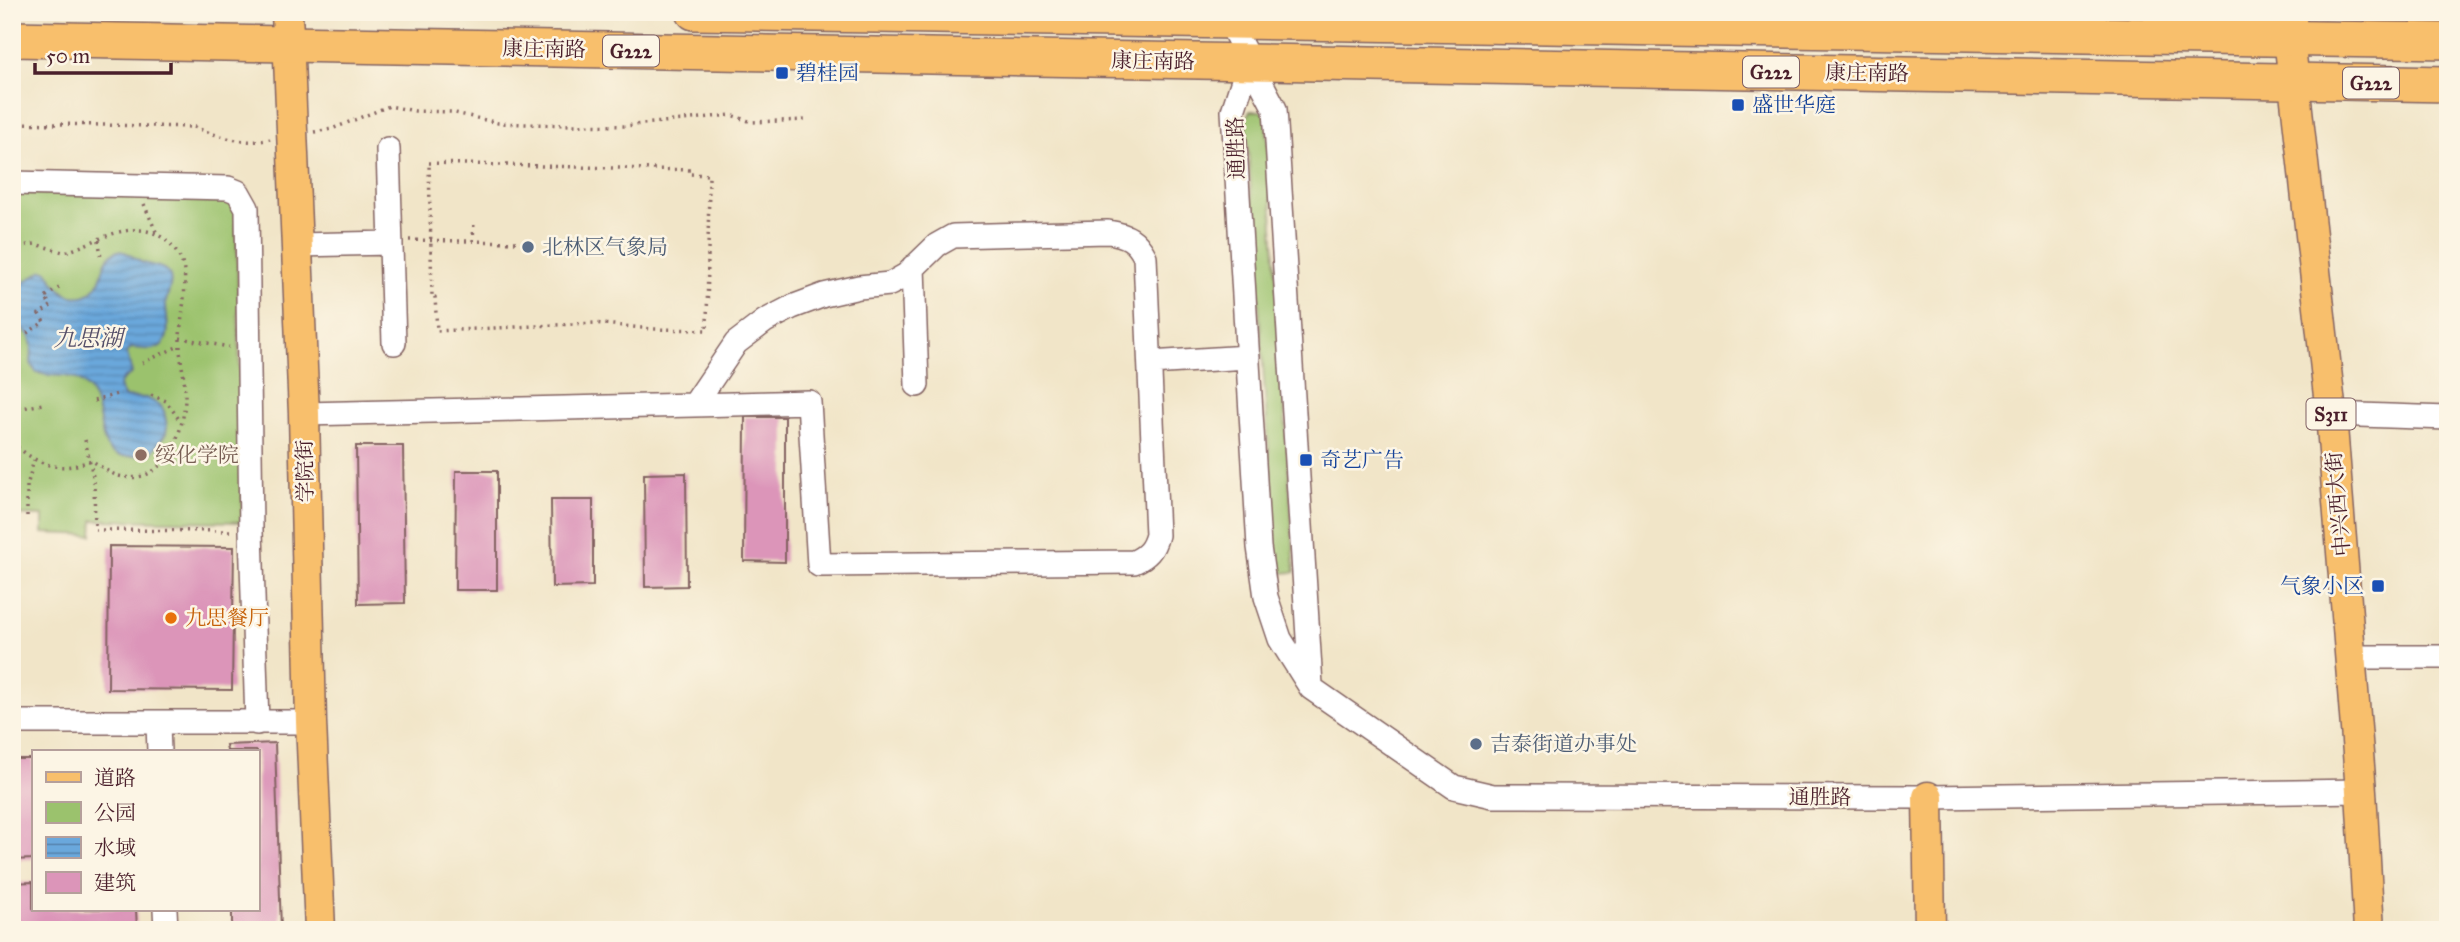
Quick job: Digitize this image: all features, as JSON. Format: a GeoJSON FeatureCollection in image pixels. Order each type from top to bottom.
{"type":"FeatureCollection","features":[{"type":"Feature","properties":{"kind":"highway","name":"康庄南路"},"geometry":{"type":"LineString","coordinates":[[694,12],[1595,20],[2286,21]]}},
{"type":"Feature","properties":{"kind":"highway","name":"G222"},"geometry":{"type":"LineString","coordinates":[[2286,21],[2448,41]]}},
{"type":"Feature","properties":{"kind":"highway","name":"康庄南路"},"geometry":{"type":"LineString","coordinates":[[12,39],[287,28],[1249,62],[2294,81]]}},
{"type":"Feature","properties":{"kind":"highway","name":"G222"},"geometry":{"type":"LineString","coordinates":[[2294,81],[2448,84]]}},
{"type":"Feature","properties":{"kind":"main road","name":"中兴西大街"},"geometry":{"type":"LineString","coordinates":[[2286,21],[2331,414],[2361,791],[2369,930]]}},
{"type":"Feature","properties":{"kind":"main road","name":"学院街"},"geometry":{"type":"LineString","coordinates":[[287,28],[304,414],[311,722],[320,930]]}},
{"type":"Feature","properties":{"kind":"main road"},"geometry":{"type":"LineString","coordinates":[[1928,797],[1930,930]]}},
{"type":"Feature","properties":{"kind":"street"},"geometry":{"type":"LineString","coordinates":[[1226,17],[1249,62]]}},
{"type":"Feature","properties":{"kind":"street","name":"通胜路"},"geometry":{"type":"LineString","coordinates":[[1249,62],[1233,111],[1259,548],[1266,597],[1280,639],[1311,688],[1454,787],[1483,795],[1928,797],[2361,791]]}},
{"type":"Feature","properties":{"kind":"street","name":"通胜路"},"geometry":{"type":"LineString","coordinates":[[1249,62],[1275,109],[1311,688]]}},
{"type":"Feature","properties":{"kind":"street"},"geometry":{"type":"LineString","coordinates":[[388,149],[394,343]]}},
{"type":"Feature","properties":{"kind":"street"},"geometry":{"type":"LineString","coordinates":[[12,183],[228,188],[238,192],[247,208],[251,531],[257,723]]}},
{"type":"Feature","properties":{"kind":"street"},"geometry":{"type":"LineString","coordinates":[[304,414],[809,402],[818,565],[1134,562],[1145,557],[1153,548],[1157,535],[1145,257],[1138,243],[1124,234],[1108,232],[953,236],[937,245],[906,275],[890,284],[859,287],[824,295],[765,321],[736,343],[694,404]]}},
{"type":"Feature","properties":{"kind":"street"},"geometry":{"type":"LineString","coordinates":[[297,245],[391,241]]}},
{"type":"Feature","properties":{"kind":"street"},"geometry":{"type":"LineString","coordinates":[[913,267],[917,385]]}},
{"type":"Feature","properties":{"kind":"street"},"geometry":{"type":"LineString","coordinates":[[1150,363],[1248,357]]}},
{"type":"Feature","properties":{"kind":"street"},"geometry":{"type":"LineString","coordinates":[[2331,414],[2448,418]]}},
{"type":"Feature","properties":{"kind":"street"},"geometry":{"type":"LineString","coordinates":[[2350,657],[2448,657]]}},
{"type":"Feature","properties":{"kind":"street"},"geometry":{"type":"LineString","coordinates":[[12,722],[311,722]]}},
{"type":"Feature","properties":{"kind":"street"},"geometry":{"type":"LineString","coordinates":[[158,724],[159,750]]}},
{"type":"Feature","properties":{"kind":"street"},"geometry":{"type":"LineString","coordinates":[[165,911],[166,930]]}},
{"type":"Feature","properties":{"kind":"path"},"geometry":{"type":"LineString","coordinates":[[309,132],[332,129],[389,106],[415,111],[451,111],[498,122],[525,124],[624,126],[731,116],[752,122],[807,120]]}},
{"type":"Feature","properties":{"kind":"path"},"geometry":{"type":"LineString","coordinates":[[12,123],[194,127],[256,143],[275,138]]}},
{"type":"Feature","properties":{"kind":"path"},"geometry":{"type":"LineString","coordinates":[[429,163],[690,170],[690,174],[709,175],[707,331],[594,323],[437,331],[435,297],[432,298],[431,240],[429,163]]}},
{"type":"Feature","properties":{"kind":"path"},"geometry":{"type":"LineString","coordinates":[[12,442],[34,460],[68,468],[91,460],[118,476],[147,475],[156,470],[172,449],[182,424],[185,393],[179,346],[184,271],[172,246],[157,234],[145,208],[144,197]]}},
{"type":"Feature","properties":{"kind":"path"},"geometry":{"type":"LineString","coordinates":[[473,241],[474,221]]}},
{"type":"Feature","properties":{"kind":"path"},"geometry":{"type":"LineString","coordinates":[[12,247],[35,244],[63,252],[118,231],[157,234]]}},
{"type":"Feature","properties":{"kind":"path"},"geometry":{"type":"LineString","coordinates":[[99,240],[101,260]]}},
{"type":"Feature","properties":{"kind":"path"},"geometry":{"type":"LineString","coordinates":[[391,241],[519,242]]}},
{"type":"Feature","properties":{"kind":"path"},"geometry":{"type":"LineString","coordinates":[[27,333],[44,322],[39,314],[51,306],[45,297],[59,288]]}},
{"type":"Feature","properties":{"kind":"path"},"geometry":{"type":"LineString","coordinates":[[180,338],[212,345],[248,348]]}},
{"type":"Feature","properties":{"kind":"path"},"geometry":{"type":"LineString","coordinates":[[142,363],[179,346]]}},
{"type":"Feature","properties":{"kind":"path"},"geometry":{"type":"LineString","coordinates":[[94,401],[121,393]]}},
{"type":"Feature","properties":{"kind":"path"},"geometry":{"type":"LineString","coordinates":[[151,395],[166,401],[182,424]]}},
{"type":"Feature","properties":{"kind":"path"},"geometry":{"type":"LineString","coordinates":[[12,410],[43,404]]}},
{"type":"Feature","properties":{"kind":"path"},"geometry":{"type":"LineString","coordinates":[[86,440],[94,481],[95,530],[251,531]]}},
{"type":"Feature","properties":{"kind":"path"},"geometry":{"type":"LineString","coordinates":[[27,516],[27,486],[34,460]]}},
{"type":"Feature","properties":{"kind":"green space"},"geometry":{"type":"Polygon","coordinates":[[[1250,111],[1261,111],[1266,116],[1295,572],[1280,573],[1277,569],[1246,118],[1250,111]]]}},
{"type":"Feature","properties":{"kind":"green space"},"geometry":{"type":"Polygon","coordinates":[[[12,193],[229,197],[236,203],[243,522],[93,520],[92,535],[43,533],[43,516],[12,515],[12,193]]]}},
{"type":"Feature","properties":{"kind":"water","name":"九思湖"},"geometry":{"type":"Polygon","coordinates":[[[117,251],[161,268],[168,272],[171,279],[166,302],[168,329],[165,342],[153,349],[131,348],[127,353],[132,373],[122,380],[119,386],[124,397],[147,398],[161,406],[167,426],[166,433],[152,452],[130,456],[116,454],[107,447],[93,396],[84,384],[67,376],[36,372],[31,363],[32,344],[28,334],[12,323],[12,285],[20,285],[43,270],[47,271],[58,287],[67,294],[79,297],[86,295],[97,286],[106,261],[117,251]]]}},
{"type":"Feature","properties":{"kind":"building"},"geometry":{"type":"Polygon","coordinates":[[[745,417],[785,417],[785,562],[744,561],[745,417]]]}},
{"type":"Feature","properties":{"kind":"building"},"geometry":{"type":"Polygon","coordinates":[[[356,446],[403,446],[405,603],[358,604],[356,446]]]}},
{"type":"Feature","properties":{"kind":"building"},"geometry":{"type":"Polygon","coordinates":[[[456,471],[497,471],[497,590],[455,590],[456,471]]]}},
{"type":"Feature","properties":{"kind":"building"},"geometry":{"type":"Polygon","coordinates":[[[686,473],[687,586],[645,587],[644,474],[686,473]]]}},
{"type":"Feature","properties":{"kind":"building"},"geometry":{"type":"Polygon","coordinates":[[[551,500],[593,500],[593,586],[552,587],[551,500]]]}},
{"type":"Feature","properties":{"kind":"building","name":"九思餐厅"},"geometry":{"type":"Polygon","coordinates":[[[109,546],[234,547],[232,690],[108,689],[109,546]]]}},
{"type":"Feature","properties":{"kind":"building"},"geometry":{"type":"Polygon","coordinates":[[[275,743],[281,930],[232,930],[232,911],[259,911],[259,750],[227,750],[226,745],[275,743]]]}},
{"type":"Feature","properties":{"kind":"building"},"geometry":{"type":"Polygon","coordinates":[[[12,759],[32,759],[32,859],[12,860],[12,759]]]}},
{"type":"Feature","properties":{"kind":"building"},"geometry":{"type":"Polygon","coordinates":[[[32,882],[32,911],[136,911],[137,930],[12,930],[12,883],[32,882]]]}},
{"type":"Feature","properties":{"kind":"place","name":"碧桂园"},"geometry":{"type":"Point","coordinates":[782,73]}},
{"type":"Feature","properties":{"kind":"place","name":"盛世华庭"},"geometry":{"type":"Point","coordinates":[1738,105]}},
{"type":"Feature","properties":{"kind":"place","name":"北林区气象局"},"geometry":{"type":"Point","coordinates":[528,247]}},
{"type":"Feature","properties":{"kind":"place","name":"绥化学院"},"geometry":{"type":"Point","coordinates":[141,455]}},
{"type":"Feature","properties":{"kind":"place","name":"奇艺广告"},"geometry":{"type":"Point","coordinates":[1306,460]}},
{"type":"Feature","properties":{"kind":"place","name":"气象小区"},"geometry":{"type":"Point","coordinates":[2378,586]}},
{"type":"Feature","properties":{"kind":"place","name":"九思餐厅"},"geometry":{"type":"Point","coordinates":[171,618]}},
{"type":"Feature","properties":{"kind":"place","name":"吉泰街道办事处"},"geometry":{"type":"Point","coordinates":[1476,744]}}]}
